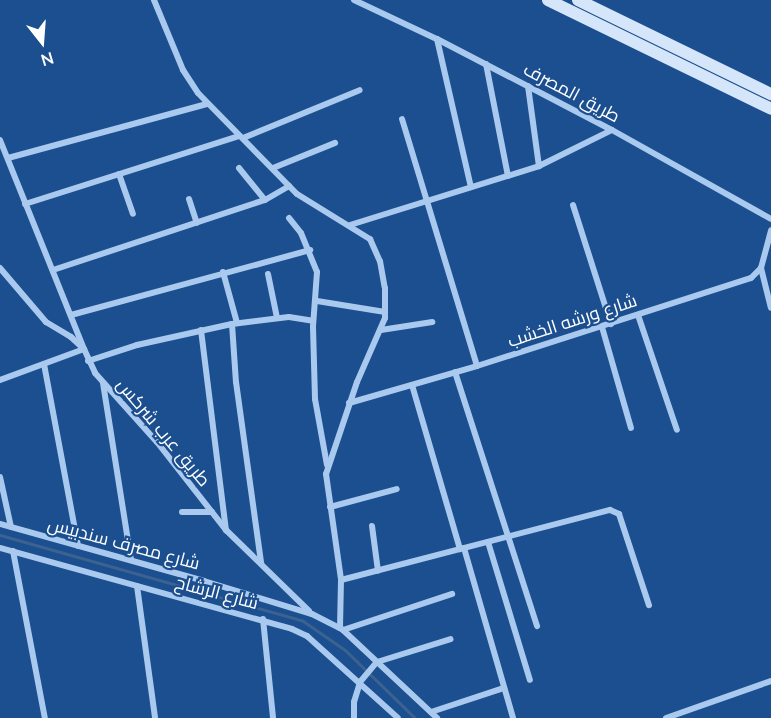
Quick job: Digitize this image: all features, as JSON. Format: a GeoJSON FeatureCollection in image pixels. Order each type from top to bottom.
{"type":"FeatureCollection","features":[{"type":"Feature","properties":{"kind":"main road"},"geometry":{"type":"LineString","coordinates":[[548,0],[771,109]]}},
{"type":"Feature","properties":{"kind":"main road"},"geometry":{"type":"LineString","coordinates":[[578,0],[771,94]]}},
{"type":"Feature","properties":{"kind":"street"},"geometry":{"type":"LineString","coordinates":[[154,0],[183,70],[207,104],[305,200],[350,225],[370,239],[376,248],[383,273],[385,312],[381,330],[327,465]]}},
{"type":"Feature","properties":{"kind":"street","name":"طريق المصرف"},"geometry":{"type":"LineString","coordinates":[[354,0],[438,39],[612,130],[771,219]]}},
{"type":"Feature","properties":{"kind":"street"},"geometry":{"type":"LineString","coordinates":[[438,39],[471,187]]}},
{"type":"Feature","properties":{"kind":"street"},"geometry":{"type":"LineString","coordinates":[[486,64],[508,176]]}},
{"type":"Feature","properties":{"kind":"street"},"geometry":{"type":"LineString","coordinates":[[528,86],[539,166]]}},
{"type":"Feature","properties":{"kind":"street"},"geometry":{"type":"LineString","coordinates":[[25,204],[242,137],[360,90]]}},
{"type":"Feature","properties":{"kind":"street"},"geometry":{"type":"LineString","coordinates":[[8,158],[207,104]]}},
{"type":"Feature","properties":{"kind":"street"},"geometry":{"type":"LineString","coordinates":[[402,119],[477,366]]}},
{"type":"Feature","properties":{"kind":"street"},"geometry":{"type":"LineString","coordinates":[[350,225],[539,166],[612,130]]}},
{"type":"Feature","properties":{"kind":"street","name":"طريق عرب شركس"},"geometry":{"type":"LineString","coordinates":[[0,140],[88,361],[103,382],[158,442],[226,530],[312,614]]}},
{"type":"Feature","properties":{"kind":"street"},"geometry":{"type":"LineString","coordinates":[[273,168],[335,143]]}},
{"type":"Feature","properties":{"kind":"street"},"geometry":{"type":"LineString","coordinates":[[238,168],[265,200]]}},
{"type":"Feature","properties":{"kind":"street"},"geometry":{"type":"LineString","coordinates":[[119,174],[133,214]]}},
{"type":"Feature","properties":{"kind":"street"},"geometry":{"type":"LineString","coordinates":[[53,270],[265,200],[289,186]]}},
{"type":"Feature","properties":{"kind":"street"},"geometry":{"type":"LineString","coordinates":[[189,200],[197,223]]}},
{"type":"Feature","properties":{"kind":"street"},"geometry":{"type":"LineString","coordinates":[[573,205],[611,324]]}},
{"type":"Feature","properties":{"kind":"street"},"geometry":{"type":"LineString","coordinates":[[289,218],[301,233],[310,250],[317,272],[313,321],[315,399],[327,465],[330,507],[341,580],[341,629],[437,718]]}},
{"type":"Feature","properties":{"kind":"street"},"geometry":{"type":"LineString","coordinates":[[771,230],[761,268],[771,308]]}},
{"type":"Feature","properties":{"kind":"street"},"geometry":{"type":"LineString","coordinates":[[71,315],[310,250]]}},
{"type":"Feature","properties":{"kind":"street"},"geometry":{"type":"LineString","coordinates":[[0,268],[46,322],[84,349],[0,380]]}},
{"type":"Feature","properties":{"kind":"street","name":"شارع ورشه الخشب"},"geometry":{"type":"LineString","coordinates":[[350,403],[477,366],[742,282],[751,278],[761,268]]}},
{"type":"Feature","properties":{"kind":"street"},"geometry":{"type":"LineString","coordinates":[[223,272],[235,323],[236,382],[261,564]]}},
{"type":"Feature","properties":{"kind":"street"},"geometry":{"type":"LineString","coordinates":[[268,274],[277,318]]}},
{"type":"Feature","properties":{"kind":"street"},"geometry":{"type":"LineString","coordinates":[[316,301],[385,312]]}},
{"type":"Feature","properties":{"kind":"street"},"geometry":{"type":"LineString","coordinates":[[638,315],[677,430]]}},
{"type":"Feature","properties":{"kind":"street"},"geometry":{"type":"LineString","coordinates":[[88,361],[235,323],[302,317],[313,321]]}},
{"type":"Feature","properties":{"kind":"street"},"geometry":{"type":"LineString","coordinates":[[381,330],[432,322]]}},
{"type":"Feature","properties":{"kind":"street"},"geometry":{"type":"LineString","coordinates":[[602,327],[631,428]]}},
{"type":"Feature","properties":{"kind":"street"},"geometry":{"type":"LineString","coordinates":[[201,330],[226,530]]}},
{"type":"Feature","properties":{"kind":"street"},"geometry":{"type":"LineString","coordinates":[[44,364],[78,546]]}},
{"type":"Feature","properties":{"kind":"street"},"geometry":{"type":"LineString","coordinates":[[455,372],[537,626]]}},
{"type":"Feature","properties":{"kind":"street"},"geometry":{"type":"LineString","coordinates":[[103,382],[131,560]]}},
{"type":"Feature","properties":{"kind":"street"},"geometry":{"type":"LineString","coordinates":[[412,385],[513,718]]}},
{"type":"Feature","properties":{"kind":"street"},"geometry":{"type":"LineString","coordinates":[[0,477],[11,527]]}},
{"type":"Feature","properties":{"kind":"street"},"geometry":{"type":"LineString","coordinates":[[330,507],[397,489]]}},
{"type":"Feature","properties":{"kind":"street"},"geometry":{"type":"LineString","coordinates":[[341,580],[610,510],[619,514],[649,605]]}},
{"type":"Feature","properties":{"kind":"street"},"geometry":{"type":"LineString","coordinates":[[182,512],[212,512]]}},
{"type":"Feature","properties":{"kind":"street","name":"شارع مصرف سندبيس"},"geometry":{"type":"LineString","coordinates":[[0,524],[312,614],[341,629]]}},
{"type":"Feature","properties":{"kind":"street"},"geometry":{"type":"LineString","coordinates":[[372,526],[378,570]]}},
{"type":"Feature","properties":{"kind":"street"},"geometry":{"type":"LineString","coordinates":[[488,542],[530,680]]}},
{"type":"Feature","properties":{"kind":"street","name":"شارع الرشاح"},"geometry":{"type":"LineString","coordinates":[[0,548],[262,620],[307,636],[398,718]]}},
{"type":"Feature","properties":{"kind":"street"},"geometry":{"type":"LineString","coordinates":[[13,551],[45,718]]}},
{"type":"Feature","properties":{"kind":"street"},"geometry":{"type":"LineString","coordinates":[[136,586],[155,718]]}},
{"type":"Feature","properties":{"kind":"street"},"geometry":{"type":"LineString","coordinates":[[341,629],[452,594]]}},
{"type":"Feature","properties":{"kind":"street"},"geometry":{"type":"LineString","coordinates":[[262,620],[273,718]]}},
{"type":"Feature","properties":{"kind":"street"},"geometry":{"type":"LineString","coordinates":[[354,718],[354,702],[360,682],[377,662],[451,639]]}},
{"type":"Feature","properties":{"kind":"street"},"geometry":{"type":"LineString","coordinates":[[666,718],[771,681]]}},
{"type":"Feature","properties":{"kind":"street"},"geometry":{"type":"LineString","coordinates":[[431,712],[504,688]]}},
{"type":"Feature","properties":{"kind":"waterway"},"geometry":{"type":"LineString","coordinates":[[0,535],[303,621],[345,650],[415,718]]}}]}
